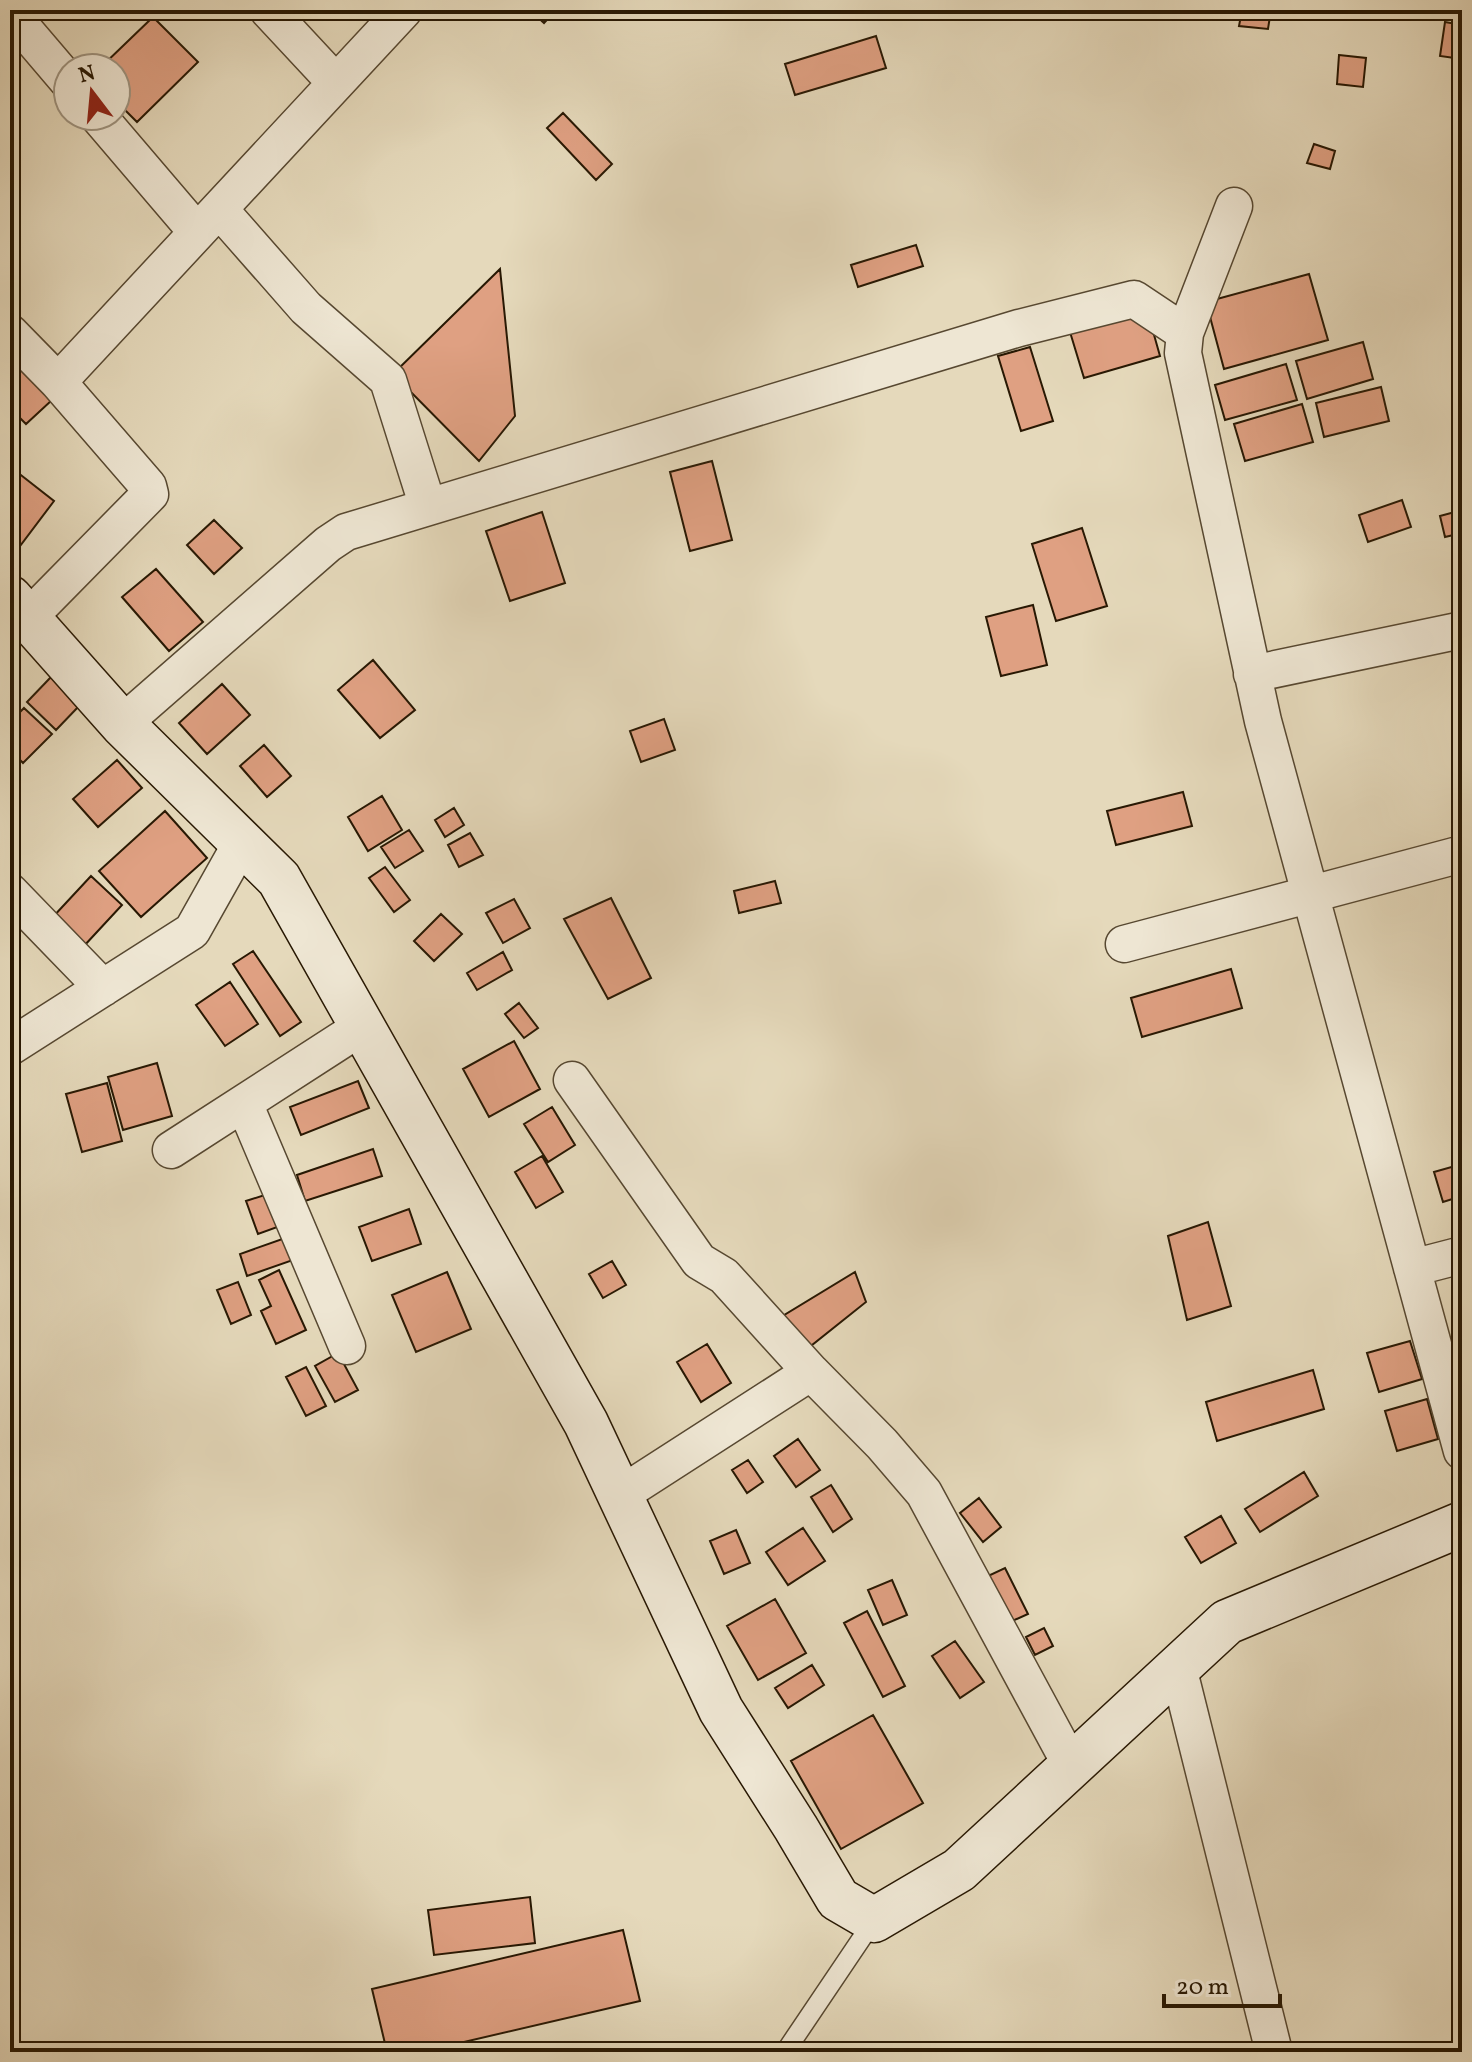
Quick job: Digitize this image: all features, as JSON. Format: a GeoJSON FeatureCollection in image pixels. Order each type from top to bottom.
{"type":"FeatureCollection","features":[{"type":"Feature","properties":{"kind":"street"},"geometry":{"type":"LineString","coordinates":[[268,10],[336,83]]}},
{"type":"Feature","properties":{"kind":"street"},"geometry":{"type":"LineString","coordinates":[[58,382],[404,10]]}},
{"type":"Feature","properties":{"kind":"street"},"geometry":{"type":"LineString","coordinates":[[10,13],[52,62]]}},
{"type":"Feature","properties":{"kind":"street"},"geometry":{"type":"LineString","coordinates":[[115,132],[208,220],[388,380],[428,507]]}},
{"type":"Feature","properties":{"kind":"street"},"geometry":{"type":"LineString","coordinates":[[1234,206],[1185,333],[1183,353],[1252,674],[1462,1451]]}},
{"type":"Feature","properties":{"kind":"street"},"geometry":{"type":"LineString","coordinates":[[122,724],[337,538],[363,525],[1019,328],[1134,299],[1185,333]]}},
{"type":"Feature","properties":{"kind":"street"},"geometry":{"type":"LineString","coordinates":[[10,333],[58,382],[148,486],[150,494],[19,608],[122,724],[279,879],[586,1423],[721,1710],[838,1899],[874,1920],[959,1870],[1227,1622],[1462,1524]]}},
{"type":"Feature","properties":{"kind":"street"},"geometry":{"type":"LineString","coordinates":[[1252,674],[1462,630]]}},
{"type":"Feature","properties":{"kind":"street"},"geometry":{"type":"LineString","coordinates":[[10,1047],[192,931],[242,842]]}},
{"type":"Feature","properties":{"kind":"street"},"geometry":{"type":"LineString","coordinates":[[1124,944],[1462,854]]}},
{"type":"Feature","properties":{"kind":"street"},"geometry":{"type":"LineString","coordinates":[[10,892],[103,988]]}},
{"type":"Feature","properties":{"kind":"street"},"geometry":{"type":"LineString","coordinates":[[171,1150],[363,1026]]}},
{"type":"Feature","properties":{"kind":"street"},"geometry":{"type":"LineString","coordinates":[[572,1080],[699,1261],[724,1276],[924,1493],[1071,1765]]}},
{"type":"Feature","properties":{"kind":"street"},"geometry":{"type":"LineString","coordinates":[[244,1103],[347,1346]]}},
{"type":"Feature","properties":{"kind":"street"},"geometry":{"type":"LineString","coordinates":[[1412,1268],[1462,1255]]}},
{"type":"Feature","properties":{"kind":"street"},"geometry":{"type":"LineString","coordinates":[[620,1495],[811,1372]]}},
{"type":"Feature","properties":{"kind":"street"},"geometry":{"type":"LineString","coordinates":[[1178,1667],[1274,2052]]}},
{"type":"Feature","properties":{"kind":"lane"},"geometry":{"type":"LineString","coordinates":[[785,2052],[874,1920]]}},
{"type":"Feature","properties":{"kind":"building"},"geometry":{"type":"Polygon","coordinates":[[[530,10],[556,10],[544,23],[530,10]]]}},
{"type":"Feature","properties":{"kind":"building"},"geometry":{"type":"Polygon","coordinates":[[[1242,10],[1271,10],[1268,29],[1239,26],[1242,10]]]}},
{"type":"Feature","properties":{"kind":"building"},"geometry":{"type":"Polygon","coordinates":[[[153,17],[198,62],[137,122],[132,117],[132,52],[117,52],[153,17]]]}},
{"type":"Feature","properties":{"kind":"building"},"geometry":{"type":"Polygon","coordinates":[[[1445,22],[1462,25],[1462,59],[1440,56],[1445,22]]]}},
{"type":"Feature","properties":{"kind":"building"},"geometry":{"type":"Polygon","coordinates":[[[876,36],[886,68],[795,95],[785,64],[876,36]]]}},
{"type":"Feature","properties":{"kind":"building"},"geometry":{"type":"Polygon","coordinates":[[[1339,55],[1366,58],[1363,87],[1337,84],[1339,55]]]}},
{"type":"Feature","properties":{"kind":"building"},"geometry":{"type":"Polygon","coordinates":[[[563,113],[612,164],[596,180],[547,128],[563,113]]]}},
{"type":"Feature","properties":{"kind":"building"},"geometry":{"type":"Polygon","coordinates":[[[1314,144],[1335,151],[1330,169],[1307,163],[1314,144]]]}},
{"type":"Feature","properties":{"kind":"building"},"geometry":{"type":"Polygon","coordinates":[[[916,245],[923,266],[858,287],[851,265],[916,245]]]}},
{"type":"Feature","properties":{"kind":"building"},"geometry":{"type":"Polygon","coordinates":[[[500,269],[515,416],[479,461],[393,374],[500,269]]]}},
{"type":"Feature","properties":{"kind":"building"},"geometry":{"type":"Polygon","coordinates":[[[1309,274],[1328,340],[1224,369],[1206,302],[1309,274]]]}},
{"type":"Feature","properties":{"kind":"building"},"geometry":{"type":"Polygon","coordinates":[[[1147,310],[1160,356],[1084,378],[1070,332],[1147,310]]]}},
{"type":"Feature","properties":{"kind":"building"},"geometry":{"type":"Polygon","coordinates":[[[1363,342],[1373,379],[1307,399],[1296,361],[1363,342]]]}},
{"type":"Feature","properties":{"kind":"building"},"geometry":{"type":"Polygon","coordinates":[[[1030,347],[1053,421],[1021,431],[998,356],[1030,347]]]}},
{"type":"Feature","properties":{"kind":"building"},"geometry":{"type":"Polygon","coordinates":[[[1286,364],[1297,400],[1225,420],[1215,385],[1286,364]]]}},
{"type":"Feature","properties":{"kind":"building"},"geometry":{"type":"Polygon","coordinates":[[[22,369],[52,400],[26,424],[10,408],[10,380],[22,369]]]}},
{"type":"Feature","properties":{"kind":"building"},"geometry":{"type":"Polygon","coordinates":[[[1381,387],[1389,421],[1324,437],[1316,403],[1381,387]]]}},
{"type":"Feature","properties":{"kind":"building"},"geometry":{"type":"Polygon","coordinates":[[[1302,404],[1313,442],[1245,461],[1234,424],[1302,404]]]}},
{"type":"Feature","properties":{"kind":"building"},"geometry":{"type":"Polygon","coordinates":[[[712,461],[732,540],[690,551],[670,472],[712,461]]]}},
{"type":"Feature","properties":{"kind":"building"},"geometry":{"type":"Polygon","coordinates":[[[17,472],[54,501],[17,550],[10,544],[10,481],[17,472]]]}},
{"type":"Feature","properties":{"kind":"building"},"geometry":{"type":"Polygon","coordinates":[[[1402,500],[1411,527],[1368,542],[1359,515],[1402,500]]]}},
{"type":"Feature","properties":{"kind":"building"},"geometry":{"type":"Polygon","coordinates":[[[1462,510],[1462,533],[1445,537],[1440,516],[1462,510]]]}},
{"type":"Feature","properties":{"kind":"building"},"geometry":{"type":"Polygon","coordinates":[[[542,512],[565,583],[510,601],[486,531],[542,512]]]}},
{"type":"Feature","properties":{"kind":"building"},"geometry":{"type":"Polygon","coordinates":[[[214,520],[242,548],[214,574],[187,545],[214,520]]]}},
{"type":"Feature","properties":{"kind":"building"},"geometry":{"type":"Polygon","coordinates":[[[1082,528],[1107,606],[1056,621],[1032,544],[1082,528]]]}},
{"type":"Feature","properties":{"kind":"building"},"geometry":{"type":"Polygon","coordinates":[[[156,569],[203,622],[169,651],[122,597],[156,569]]]}},
{"type":"Feature","properties":{"kind":"building"},"geometry":{"type":"Polygon","coordinates":[[[1033,605],[1047,665],[1001,676],[986,617],[1033,605]]]}},
{"type":"Feature","properties":{"kind":"building"},"geometry":{"type":"Polygon","coordinates":[[[373,660],[415,710],[380,738],[338,690],[373,660]]]}},
{"type":"Feature","properties":{"kind":"building"},"geometry":{"type":"Polygon","coordinates":[[[51,677],[80,705],[56,730],[27,702],[51,677]]]}},
{"type":"Feature","properties":{"kind":"building"},"geometry":{"type":"Polygon","coordinates":[[[222,684],[250,715],[207,754],[179,723],[222,684]]]}},
{"type":"Feature","properties":{"kind":"building"},"geometry":{"type":"Polygon","coordinates":[[[24,708],[52,734],[23,763],[10,750],[10,722],[24,708]]]}},
{"type":"Feature","properties":{"kind":"building"},"geometry":{"type":"Polygon","coordinates":[[[664,719],[675,750],[641,762],[630,731],[664,719]]]}},
{"type":"Feature","properties":{"kind":"building"},"geometry":{"type":"Polygon","coordinates":[[[264,745],[291,776],[267,797],[240,766],[264,745]]]}},
{"type":"Feature","properties":{"kind":"building"},"geometry":{"type":"Polygon","coordinates":[[[117,760],[142,788],[98,827],[73,799],[117,760]]]}},
{"type":"Feature","properties":{"kind":"building"},"geometry":{"type":"Polygon","coordinates":[[[1183,792],[1192,826],[1116,845],[1107,811],[1183,792]]]}},
{"type":"Feature","properties":{"kind":"building"},"geometry":{"type":"Polygon","coordinates":[[[382,796],[402,830],[368,851],[348,817],[382,796]]]}},
{"type":"Feature","properties":{"kind":"building"},"geometry":{"type":"Polygon","coordinates":[[[454,808],[464,825],[445,837],[435,820],[454,808]]]}},
{"type":"Feature","properties":{"kind":"building"},"geometry":{"type":"Polygon","coordinates":[[[165,811],[207,858],[141,917],[99,871],[165,811]]]}},
{"type":"Feature","properties":{"kind":"building"},"geometry":{"type":"Polygon","coordinates":[[[409,830],[423,851],[395,868],[381,847],[409,830]]]}},
{"type":"Feature","properties":{"kind":"building"},"geometry":{"type":"Polygon","coordinates":[[[470,833],[483,855],[459,867],[448,845],[470,833]]]}},
{"type":"Feature","properties":{"kind":"building"},"geometry":{"type":"Polygon","coordinates":[[[385,867],[410,900],[394,912],[369,878],[385,867]]]}},
{"type":"Feature","properties":{"kind":"building"},"geometry":{"type":"Polygon","coordinates":[[[91,876],[122,905],[83,947],[51,919],[91,876]]]}},
{"type":"Feature","properties":{"kind":"building"},"geometry":{"type":"Polygon","coordinates":[[[775,881],[781,903],[739,913],[734,891],[775,881]]]}},
{"type":"Feature","properties":{"kind":"building"},"geometry":{"type":"Polygon","coordinates":[[[611,898],[651,978],[608,999],[564,919],[611,898]]]}},
{"type":"Feature","properties":{"kind":"building"},"geometry":{"type":"Polygon","coordinates":[[[514,899],[530,928],[503,943],[486,913],[514,899]]]}},
{"type":"Feature","properties":{"kind":"building"},"geometry":{"type":"Polygon","coordinates":[[[441,914],[462,934],[434,961],[414,941],[441,914]]]}},
{"type":"Feature","properties":{"kind":"building"},"geometry":{"type":"Polygon","coordinates":[[[253,951],[301,1022],[280,1036],[233,964],[253,951]]]}},
{"type":"Feature","properties":{"kind":"building"},"geometry":{"type":"Polygon","coordinates":[[[503,952],[512,970],[477,990],[467,973],[503,952]]]}},
{"type":"Feature","properties":{"kind":"building"},"geometry":{"type":"Polygon","coordinates":[[[1231,969],[1242,1008],[1142,1037],[1131,998],[1231,969]]]}},
{"type":"Feature","properties":{"kind":"building"},"geometry":{"type":"Polygon","coordinates":[[[230,982],[258,1024],[225,1046],[196,1005],[230,982]]]}},
{"type":"Feature","properties":{"kind":"building"},"geometry":{"type":"Polygon","coordinates":[[[519,1003],[538,1028],[524,1038],[505,1014],[519,1003]]]}},
{"type":"Feature","properties":{"kind":"building"},"geometry":{"type":"Polygon","coordinates":[[[514,1041],[540,1089],[489,1117],[463,1069],[514,1041]]]}},
{"type":"Feature","properties":{"kind":"building"},"geometry":{"type":"Polygon","coordinates":[[[157,1063],[172,1116],[123,1130],[108,1077],[157,1063]]]}},
{"type":"Feature","properties":{"kind":"building"},"geometry":{"type":"Polygon","coordinates":[[[358,1081],[369,1108],[301,1135],[290,1107],[358,1081]]]}},
{"type":"Feature","properties":{"kind":"building"},"geometry":{"type":"Polygon","coordinates":[[[107,1083],[122,1141],[82,1152],[66,1094],[107,1083]]]}},
{"type":"Feature","properties":{"kind":"building"},"geometry":{"type":"Polygon","coordinates":[[[552,1107],[575,1145],[548,1162],[524,1124],[552,1107]]]}},
{"type":"Feature","properties":{"kind":"building"},"geometry":{"type":"Polygon","coordinates":[[[373,1149],[382,1176],[305,1201],[297,1175],[373,1149]]]}},
{"type":"Feature","properties":{"kind":"building"},"geometry":{"type":"Polygon","coordinates":[[[542,1156],[563,1192],[536,1208],[515,1172],[542,1156]]]}},
{"type":"Feature","properties":{"kind":"building"},"geometry":{"type":"Polygon","coordinates":[[[1462,1164],[1462,1196],[1443,1202],[1434,1172],[1462,1164]]]}},
{"type":"Feature","properties":{"kind":"building"},"geometry":{"type":"Polygon","coordinates":[[[271,1193],[283,1225],[258,1234],[246,1201],[271,1193]]]}},
{"type":"Feature","properties":{"kind":"building"},"geometry":{"type":"Polygon","coordinates":[[[409,1209],[421,1244],[372,1261],[359,1227],[409,1209]]]}},
{"type":"Feature","properties":{"kind":"building"},"geometry":{"type":"Polygon","coordinates":[[[1208,1222],[1231,1306],[1187,1320],[1168,1236],[1208,1222]]]}},
{"type":"Feature","properties":{"kind":"building"},"geometry":{"type":"Polygon","coordinates":[[[288,1237],[296,1259],[247,1276],[240,1254],[288,1237]]]}},
{"type":"Feature","properties":{"kind":"building"},"geometry":{"type":"Polygon","coordinates":[[[612,1261],[626,1285],[603,1298],[589,1274],[612,1261]]]}},
{"type":"Feature","properties":{"kind":"building"},"geometry":{"type":"Polygon","coordinates":[[[279,1270],[306,1330],[276,1344],[261,1311],[271,1306],[259,1280],[279,1270]]]}},
{"type":"Feature","properties":{"kind":"building"},"geometry":{"type":"Polygon","coordinates":[[[447,1272],[471,1329],[416,1352],[392,1295],[447,1272]]]}},
{"type":"Feature","properties":{"kind":"building"},"geometry":{"type":"Polygon","coordinates":[[[855,1272],[866,1302],[807,1349],[781,1317],[855,1272]]]}},
{"type":"Feature","properties":{"kind":"building"},"geometry":{"type":"Polygon","coordinates":[[[238,1282],[251,1315],[231,1324],[217,1290],[238,1282]]]}},
{"type":"Feature","properties":{"kind":"building"},"geometry":{"type":"Polygon","coordinates":[[[1410,1341],[1422,1379],[1379,1392],[1367,1353],[1410,1341]]]}},
{"type":"Feature","properties":{"kind":"building"},"geometry":{"type":"Polygon","coordinates":[[[707,1344],[731,1383],[701,1402],[677,1362],[707,1344]]]}},
{"type":"Feature","properties":{"kind":"building"},"geometry":{"type":"Polygon","coordinates":[[[338,1353],[358,1390],[335,1402],[315,1366],[338,1353]]]}},
{"type":"Feature","properties":{"kind":"building"},"geometry":{"type":"Polygon","coordinates":[[[306,1367],[326,1406],[306,1416],[286,1377],[306,1367]]]}},
{"type":"Feature","properties":{"kind":"building"},"geometry":{"type":"Polygon","coordinates":[[[1313,1370],[1324,1409],[1217,1441],[1206,1402],[1313,1370]]]}},
{"type":"Feature","properties":{"kind":"building"},"geometry":{"type":"Polygon","coordinates":[[[1427,1399],[1438,1439],[1397,1451],[1385,1411],[1427,1399]]]}},
{"type":"Feature","properties":{"kind":"building"},"geometry":{"type":"Polygon","coordinates":[[[798,1439],[820,1470],[796,1487],[774,1456],[798,1439]]]}},
{"type":"Feature","properties":{"kind":"building"},"geometry":{"type":"Polygon","coordinates":[[[748,1460],[763,1482],[747,1493],[732,1470],[748,1460]]]}},
{"type":"Feature","properties":{"kind":"building"},"geometry":{"type":"Polygon","coordinates":[[[1304,1472],[1318,1496],[1260,1532],[1245,1509],[1304,1472]]]}},
{"type":"Feature","properties":{"kind":"building"},"geometry":{"type":"Polygon","coordinates":[[[831,1485],[852,1519],[833,1532],[811,1497],[831,1485]]]}},
{"type":"Feature","properties":{"kind":"building"},"geometry":{"type":"Polygon","coordinates":[[[979,1498],[1001,1527],[983,1542],[960,1513],[979,1498]]]}},
{"type":"Feature","properties":{"kind":"building"},"geometry":{"type":"Polygon","coordinates":[[[1221,1516],[1236,1543],[1201,1563],[1185,1537],[1221,1516]]]}},
{"type":"Feature","properties":{"kind":"building"},"geometry":{"type":"Polygon","coordinates":[[[803,1528],[825,1561],[788,1585],[766,1552],[803,1528]]]}},
{"type":"Feature","properties":{"kind":"building"},"geometry":{"type":"Polygon","coordinates":[[[736,1530],[750,1563],[724,1574],[710,1541],[736,1530]]]}},
{"type":"Feature","properties":{"kind":"building"},"geometry":{"type":"Polygon","coordinates":[[[1005,1568],[1028,1614],[1010,1622],[988,1576],[1005,1568]]]}},
{"type":"Feature","properties":{"kind":"building"},"geometry":{"type":"Polygon","coordinates":[[[892,1580],[907,1615],[883,1625],[868,1590],[892,1580]]]}},
{"type":"Feature","properties":{"kind":"building"},"geometry":{"type":"Polygon","coordinates":[[[775,1599],[806,1653],[758,1680],[727,1626],[775,1599]]]}},
{"type":"Feature","properties":{"kind":"building"},"geometry":{"type":"Polygon","coordinates":[[[867,1611],[905,1686],[883,1697],[844,1623],[867,1611]]]}},
{"type":"Feature","properties":{"kind":"building"},"geometry":{"type":"Polygon","coordinates":[[[1044,1628],[1053,1646],[1035,1655],[1026,1637],[1044,1628]]]}},
{"type":"Feature","properties":{"kind":"building"},"geometry":{"type":"Polygon","coordinates":[[[955,1641],[984,1682],[960,1698],[932,1656],[955,1641]]]}},
{"type":"Feature","properties":{"kind":"building"},"geometry":{"type":"Polygon","coordinates":[[[812,1665],[824,1685],[788,1708],[775,1688],[812,1665]]]}},
{"type":"Feature","properties":{"kind":"building"},"geometry":{"type":"Polygon","coordinates":[[[873,1715],[923,1803],[841,1849],[791,1761],[873,1715]]]}},
{"type":"Feature","properties":{"kind":"building"},"geometry":{"type":"Polygon","coordinates":[[[530,1897],[535,1943],[434,1955],[428,1910],[530,1897]]]}},
{"type":"Feature","properties":{"kind":"building"},"geometry":{"type":"Polygon","coordinates":[[[623,1930],[640,2001],[421,2052],[387,2052],[372,1989],[623,1930]]]}}]}
